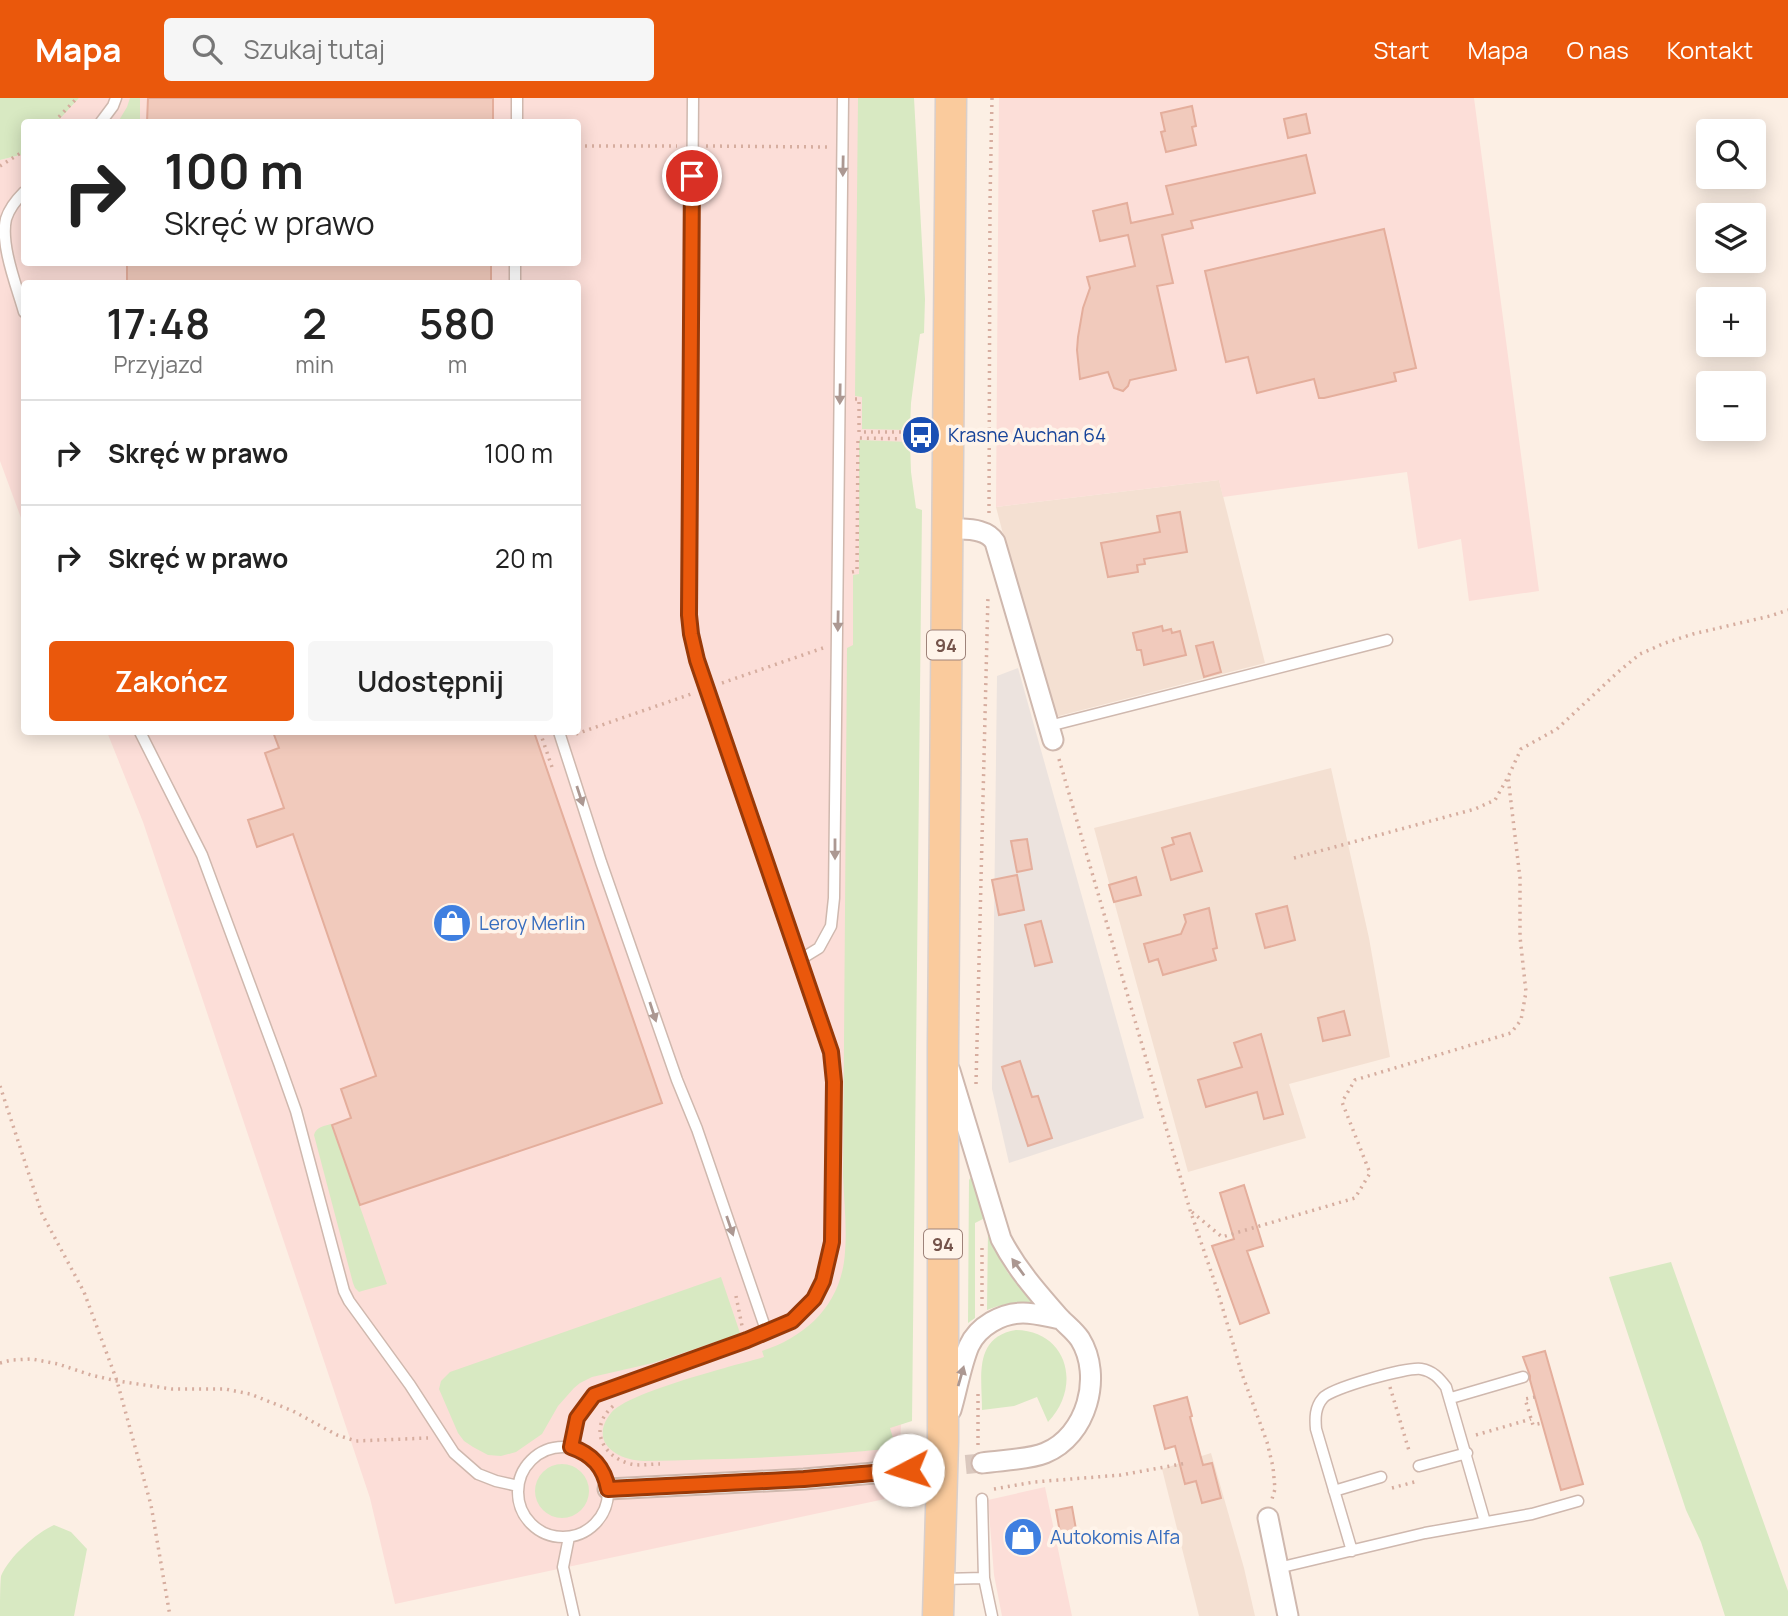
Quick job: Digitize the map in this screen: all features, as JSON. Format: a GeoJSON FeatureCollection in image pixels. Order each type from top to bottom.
{"type":"FeatureCollection","features":[{"type":"Feature","properties":{"kind":"main road","name":"94"},"geometry":{"type":"LineString","coordinates":[[938,1616],[943,1441],[943,1047],[951,98]]}},
{"type":"Feature","properties":{"kind":"street"},"geometry":{"type":"LineString","coordinates":[[948,528],[983,532],[989,534],[995,542],[1051,733]]}},
{"type":"Feature","properties":{"kind":"street"},"geometry":{"type":"LineString","coordinates":[[943,1047],[1001,1239],[1028,1282],[1079,1338],[1087,1353],[1090,1367],[1089,1396],[1081,1417],[1057,1446],[1034,1456],[980,1460]]}},
{"type":"Feature","properties":{"kind":"street"},"geometry":{"type":"LineString","coordinates":[[943,1441],[970,1346],[976,1335],[986,1326],[1010,1314],[1061,1319]]}},
{"type":"Feature","properties":{"kind":"street"},"geometry":{"type":"LineString","coordinates":[[608,1489],[804,1479],[897,1471]]}},
{"type":"Feature","properties":{"kind":"street"},"geometry":{"type":"LineString","coordinates":[[1268,1518],[1288,1616]]}},
{"type":"Feature","properties":{"kind":"lane"},"geometry":{"type":"LineString","coordinates":[[103,119],[116,98]]}},
{"type":"Feature","properties":{"kind":"lane"},"geometry":{"type":"LineString","coordinates":[[517,98],[517,119]]}},
{"type":"Feature","properties":{"kind":"lane"},"geometry":{"type":"LineString","coordinates":[[571,1447],[577,1418],[594,1395],[767,1333],[792,1321],[814,1299],[823,1281],[832,1242],[834,1082],[831,1052],[697,660],[691,634],[693,98]]}},
{"type":"Feature","properties":{"kind":"lane"},"geometry":{"type":"LineString","coordinates":[[801,959],[819,948],[831,926],[834,898],[844,98]]}},
{"type":"Feature","properties":{"kind":"lane"},"geometry":{"type":"LineString","coordinates":[[21,195],[10,208],[4,233],[21,301]]}},
{"type":"Feature","properties":{"kind":"lane"},"geometry":{"type":"LineString","coordinates":[[1051,733],[1388,640]]}},
{"type":"Feature","properties":{"kind":"lane"},"geometry":{"type":"LineString","coordinates":[[142,735],[202,855],[279,1063],[296,1111],[344,1291],[454,1453],[478,1474],[518,1486]]}},
{"type":"Feature","properties":{"kind":"lane"},"geometry":{"type":"LineString","coordinates":[[560,735],[605,874],[767,1333]]}},
{"type":"Feature","properties":{"kind":"lane"},"geometry":{"type":"LineString","coordinates":[[1352,1551],[1316,1429],[1318,1405],[1325,1395],[1336,1390],[1418,1368],[1430,1371],[1440,1378],[1451,1398],[1485,1522]]}},
{"type":"Feature","properties":{"kind":"lane"},"geometry":{"type":"LineString","coordinates":[[1451,1398],[1524,1377]]}},
{"type":"Feature","properties":{"kind":"lane"},"geometry":{"type":"LineString","coordinates":[[552,1447],[571,1447],[597,1462],[606,1479],[607,1502],[602,1515],[582,1533],[557,1537],[546,1534],[527,1520],[517,1498],[518,1486],[523,1469],[536,1455],[552,1447]]}},
{"type":"Feature","properties":{"kind":"lane"},"geometry":{"type":"LineString","coordinates":[[1416,1467],[1467,1453]]}},
{"type":"Feature","properties":{"kind":"lane"},"geometry":{"type":"LineString","coordinates":[[1334,1491],[1381,1477]]}},
{"type":"Feature","properties":{"kind":"lane"},"geometry":{"type":"LineString","coordinates":[[982,1499],[984,1578],[992,1616]]}},
{"type":"Feature","properties":{"kind":"lane"},"geometry":{"type":"LineString","coordinates":[[1278,1568],[1425,1533],[1532,1514],[1578,1501]]}},
{"type":"Feature","properties":{"kind":"lane"},"geometry":{"type":"LineString","coordinates":[[569,1537],[563,1567],[574,1616]]}},
{"type":"Feature","properties":{"kind":"lane"},"geometry":{"type":"LineString","coordinates":[[938,1579],[984,1578]]}},
{"type":"Feature","properties":{"kind":"path"},"geometry":{"type":"LineString","coordinates":[[57,119],[77,98]]}},
{"type":"Feature","properties":{"kind":"path"},"geometry":{"type":"LineString","coordinates":[[989,534],[992,98]]}},
{"type":"Feature","properties":{"kind":"path"},"geometry":{"type":"LineString","coordinates":[[581,146],[843,147]]}},
{"type":"Feature","properties":{"kind":"path"},"geometry":{"type":"LineString","coordinates":[[0,166],[21,154]]}},
{"type":"Feature","properties":{"kind":"path"},"geometry":{"type":"LineString","coordinates":[[859,399],[859,432],[915,432]]}},
{"type":"Feature","properties":{"kind":"path"},"geometry":{"type":"LineString","coordinates":[[850,572],[857,571],[858,438],[915,439]]}},
{"type":"Feature","properties":{"kind":"path"},"geometry":{"type":"LineString","coordinates":[[975,1087],[988,595]]}},
{"type":"Feature","properties":{"kind":"path"},"geometry":{"type":"LineString","coordinates":[[1294,858],[1475,809],[1495,800],[1521,748],[1557,729],[1640,654],[1693,634],[1788,610]]}},
{"type":"Feature","properties":{"kind":"path"},"geometry":{"type":"LineString","coordinates":[[1051,733],[1191,1210],[1242,1374],[1268,1442],[1275,1489],[1268,1518]]}},
{"type":"Feature","properties":{"kind":"path"},"geometry":{"type":"LineString","coordinates":[[541,735],[553,771]]}},
{"type":"Feature","properties":{"kind":"path"},"geometry":{"type":"LineString","coordinates":[[1191,1210],[1222,1237],[1355,1198],[1370,1173],[1342,1102],[1355,1080],[1510,1033],[1521,1020],[1527,992],[1520,937],[1520,878],[1508,777]]}},
{"type":"Feature","properties":{"kind":"path"},"geometry":{"type":"LineString","coordinates":[[0,1086],[42,1214],[83,1292],[117,1381],[151,1505],[170,1616]]}},
{"type":"Feature","properties":{"kind":"path"},"geometry":{"type":"LineString","coordinates":[[986,1326],[982,1317],[982,1228],[997,1223]]}},
{"type":"Feature","properties":{"kind":"path"},"geometry":{"type":"LineString","coordinates":[[734,1290],[747,1340]]}},
{"type":"Feature","properties":{"kind":"path"},"geometry":{"type":"LineString","coordinates":[[0,1363],[32,1359],[117,1381],[172,1389],[225,1389],[250,1394],[293,1411],[337,1435],[356,1441],[444,1438]]}},
{"type":"Feature","properties":{"kind":"path"},"geometry":{"type":"LineString","coordinates":[[1387,1375],[1418,1481],[1389,1489]]}},
{"type":"Feature","properties":{"kind":"path"},"geometry":{"type":"LineString","coordinates":[[978,1390],[980,1460]]}},
{"type":"Feature","properties":{"kind":"path"},"geometry":{"type":"LineString","coordinates":[[1535,1397],[1525,1399],[1533,1425],[1542,1423]]}},
{"type":"Feature","properties":{"kind":"path"},"geometry":{"type":"LineString","coordinates":[[622,1400],[608,1411],[602,1420],[600,1427],[603,1445],[612,1457],[635,1465],[665,1464]]}},
{"type":"Feature","properties":{"kind":"path"},"geometry":{"type":"LineString","coordinates":[[982,1499],[987,1492],[998,1487],[1121,1475],[1186,1463]]}},
{"type":"Feature","properties":{"kind":"shaded area"},"geometry":{"type":"Polygon","coordinates":[[[79,98],[905,98],[905,1271],[899,1496],[395,1604],[370,1498],[143,822],[108,735],[581,735],[581,280],[21,280],[21,518],[0,461],[0,160],[21,155],[21,266],[581,266],[581,119],[60,119],[79,98]]]}},
{"type":"Feature","properties":{"kind":"shaded area"},"geometry":{"type":"Polygon","coordinates":[[[999,98],[1474,98],[1539,591],[1469,601],[1461,539],[1418,549],[1407,472],[1223,497],[1219,480],[996,507],[999,98]]]}},
{"type":"Feature","properties":{"kind":"shaded area"},"geometry":{"type":"Polygon","coordinates":[[[1219,480],[1265,663],[1051,718],[996,507],[1219,480]]]}},
{"type":"Feature","properties":{"kind":"shaded area"},"geometry":{"type":"Polygon","coordinates":[[[1018,668],[1144,1118],[1009,1163],[992,1089],[997,676],[1018,668]]]}},
{"type":"Feature","properties":{"kind":"shaded area"},"geometry":{"type":"Polygon","coordinates":[[[1331,768],[1369,938],[1390,1057],[1289,1084],[1306,1138],[1188,1172],[1094,828],[1331,768]]]}},
{"type":"Feature","properties":{"kind":"shaded area"},"geometry":{"type":"Polygon","coordinates":[[[1211,1453],[1255,1616],[1199,1616],[1162,1469],[1211,1453]]]}},
{"type":"Feature","properties":{"kind":"shaded area","name":"Autokomis Alfa"},"geometry":{"type":"Polygon","coordinates":[[[1045,1487],[1072,1616],[1002,1616],[994,1575],[988,1500],[1045,1487]]]}},
{"type":"Feature","properties":{"kind":"green space"},"geometry":{"type":"Polygon","coordinates":[[[0,98],[79,98],[60,119],[21,119],[21,155],[0,160],[0,98]]]}},
{"type":"Feature","properties":{"kind":"green space"},"geometry":{"type":"Polygon","coordinates":[[[130,98],[140,98],[140,119],[120,119],[130,98]]]}},
{"type":"Feature","properties":{"kind":"green space"},"geometry":{"type":"Polygon","coordinates":[[[858,98],[914,98],[925,299],[924,333],[920,334],[910,430],[862,429],[862,397],[855,396],[858,98]]]}},
{"type":"Feature","properties":{"kind":"green space"},"geometry":{"type":"Polygon","coordinates":[[[859,440],[910,442],[916,508],[922,510],[912,1421],[890,1428],[896,1448],[770,1457],[634,1460],[616,1453],[604,1441],[605,1423],[611,1413],[621,1405],[659,1388],[764,1357],[762,1351],[794,1336],[820,1315],[830,1302],[842,1270],[846,1233],[843,1175],[847,648],[853,645],[853,575],[859,574],[859,440]]]}},
{"type":"Feature","properties":{"kind":"green space"},"geometry":{"type":"Polygon","coordinates":[[[331,1124],[387,1284],[359,1292],[353,1283],[314,1135],[318,1129],[331,1124]]]}},
{"type":"Feature","properties":{"kind":"green space"},"geometry":{"type":"Polygon","coordinates":[[[971,1177],[985,1218],[975,1223],[975,1318],[968,1323],[969,1180],[971,1177]]]}},
{"type":"Feature","properties":{"kind":"green space"},"geometry":{"type":"Polygon","coordinates":[[[988,1231],[1008,1273],[1039,1304],[1012,1303],[987,1310],[988,1231]]]}},
{"type":"Feature","properties":{"kind":"green space"},"geometry":{"type":"Polygon","coordinates":[[[1671,1262],[1788,1591],[1788,1616],[1725,1616],[1701,1542],[1686,1510],[1609,1277],[1671,1262]]]}},
{"type":"Feature","properties":{"kind":"green space"},"geometry":{"type":"Polygon","coordinates":[[[721,1277],[740,1333],[653,1363],[592,1377],[580,1383],[558,1406],[542,1434],[516,1452],[501,1456],[488,1455],[464,1441],[458,1433],[439,1389],[441,1381],[450,1372],[721,1277]]]}},
{"type":"Feature","properties":{"kind":"green space"},"geometry":{"type":"Polygon","coordinates":[[[1016,1330],[1034,1333],[1048,1340],[1058,1350],[1064,1363],[1067,1378],[1065,1393],[1059,1408],[1048,1422],[1037,1397],[1014,1406],[982,1410],[981,1372],[986,1350],[1002,1334],[1016,1330]]]}},
{"type":"Feature","properties":{"kind":"green space"},"geometry":{"type":"Polygon","coordinates":[[[562,1464],[581,1472],[589,1491],[581,1510],[562,1518],[543,1510],[535,1491],[543,1472],[562,1464]]]}},
{"type":"Feature","properties":{"kind":"green space"},"geometry":{"type":"Polygon","coordinates":[[[54,1525],[71,1532],[87,1549],[74,1616],[0,1616],[1,1576],[5,1569],[24,1546],[54,1525]]]}},
{"type":"Feature","properties":{"kind":"building"},"geometry":{"type":"Polygon","coordinates":[[[148,98],[493,98],[493,119],[147,119],[148,98]]]}},
{"type":"Feature","properties":{"kind":"building"},"geometry":{"type":"Polygon","coordinates":[[[1192,106],[1196,126],[1192,127],[1196,145],[1166,152],[1161,132],[1165,131],[1161,113],[1192,106]]]}},
{"type":"Feature","properties":{"kind":"building"},"geometry":{"type":"Polygon","coordinates":[[[1306,114],[1310,133],[1288,138],[1284,119],[1306,114]]]}},
{"type":"Feature","properties":{"kind":"building"},"geometry":{"type":"Polygon","coordinates":[[[1306,155],[1315,193],[1191,221],[1193,228],[1162,235],[1173,283],[1157,286],[1176,370],[1130,380],[1123,391],[1114,388],[1108,372],[1080,379],[1077,350],[1083,308],[1090,288],[1087,277],[1135,266],[1128,235],[1100,241],[1093,211],[1127,203],[1131,223],[1173,214],[1166,186],[1306,155]]]}},
{"type":"Feature","properties":{"kind":"building"},"geometry":{"type":"Polygon","coordinates":[[[1384,229],[1416,368],[1394,373],[1396,381],[1324,398],[1319,398],[1314,379],[1257,393],[1248,357],[1226,362],[1205,271],[1384,229]]]}},
{"type":"Feature","properties":{"kind":"building"},"geometry":{"type":"Polygon","coordinates":[[[127,266],[491,266],[491,280],[127,280],[127,266]]]}},
{"type":"Feature","properties":{"kind":"building"},"geometry":{"type":"Polygon","coordinates":[[[1180,512],[1187,552],[1144,559],[1145,564],[1137,565],[1138,572],[1108,577],[1101,543],[1160,532],[1157,516],[1180,512]]]}},
{"type":"Feature","properties":{"kind":"building"},"geometry":{"type":"Polygon","coordinates":[[[1162,626],[1163,631],[1180,631],[1186,655],[1144,665],[1133,633],[1162,626]]]}},
{"type":"Feature","properties":{"kind":"building"},"geometry":{"type":"Polygon","coordinates":[[[1213,642],[1221,672],[1204,677],[1196,646],[1213,642]]]}},
{"type":"Feature","properties":{"kind":"building","name":"Leroy Merlin"},"geometry":{"type":"Polygon","coordinates":[[[274,735],[535,735],[662,1103],[360,1205],[332,1125],[351,1118],[341,1089],[376,1076],[293,834],[257,847],[248,820],[284,808],[265,753],[279,748],[274,735]]]}},
{"type":"Feature","properties":{"kind":"building"},"geometry":{"type":"Polygon","coordinates":[[[1190,833],[1202,871],[1171,880],[1162,848],[1174,844],[1172,838],[1190,833]]]}},
{"type":"Feature","properties":{"kind":"building"},"geometry":{"type":"Polygon","coordinates":[[[1027,839],[1032,869],[1017,872],[1011,841],[1027,839]]]}},
{"type":"Feature","properties":{"kind":"building"},"geometry":{"type":"Polygon","coordinates":[[[1017,875],[1024,910],[999,915],[992,880],[1017,875]]]}},
{"type":"Feature","properties":{"kind":"building"},"geometry":{"type":"Polygon","coordinates":[[[1136,877],[1141,895],[1114,902],[1109,885],[1136,877]]]}},
{"type":"Feature","properties":{"kind":"building"},"geometry":{"type":"Polygon","coordinates":[[[1287,906],[1295,940],[1265,948],[1256,914],[1287,906]]]}},
{"type":"Feature","properties":{"kind":"building"},"geometry":{"type":"Polygon","coordinates":[[[1209,908],[1217,948],[1213,949],[1216,960],[1163,975],[1158,959],[1149,962],[1144,944],[1181,934],[1186,922],[1184,915],[1209,908]]]}},
{"type":"Feature","properties":{"kind":"building"},"geometry":{"type":"Polygon","coordinates":[[[1041,921],[1052,962],[1035,966],[1025,925],[1041,921]]]}},
{"type":"Feature","properties":{"kind":"building"},"geometry":{"type":"Polygon","coordinates":[[[1344,1011],[1350,1035],[1323,1041],[1318,1018],[1344,1011]]]}},
{"type":"Feature","properties":{"kind":"building"},"geometry":{"type":"Polygon","coordinates":[[[1261,1034],[1283,1114],[1264,1119],[1257,1092],[1206,1107],[1198,1080],[1242,1067],[1234,1043],[1261,1034]]]}},
{"type":"Feature","properties":{"kind":"building"},"geometry":{"type":"Polygon","coordinates":[[[1020,1061],[1032,1097],[1038,1096],[1052,1138],[1028,1146],[1002,1067],[1020,1061]]]}},
{"type":"Feature","properties":{"kind":"building"},"geometry":{"type":"Polygon","coordinates":[[[1244,1185],[1263,1246],[1247,1251],[1269,1313],[1240,1324],[1212,1246],[1234,1239],[1220,1193],[1244,1185]]]}},
{"type":"Feature","properties":{"kind":"building"},"geometry":{"type":"Polygon","coordinates":[[[1545,1351],[1583,1484],[1561,1490],[1523,1357],[1545,1351]]]}},
{"type":"Feature","properties":{"kind":"building"},"geometry":{"type":"Polygon","coordinates":[[[1187,1397],[1203,1465],[1212,1463],[1221,1498],[1202,1503],[1196,1481],[1185,1484],[1175,1446],[1165,1449],[1154,1406],[1187,1397]]]}},
{"type":"Feature","properties":{"kind":"building"},"geometry":{"type":"Polygon","coordinates":[[[1072,1507],[1077,1535],[1061,1538],[1056,1510],[1072,1507]]]}},
{"type":"Feature","properties":{"kind":"tunnel"},"geometry":{"type":"LineString","coordinates":[[908,1470],[982,1463]]}},
{"type":"Feature","properties":{"kind":"place","name":"Krasne Auchan 64"},"geometry":{"type":"Point","coordinates":[921,435]}},
{"type":"Feature","properties":{"kind":"place","name":"Leroy Merlin"},"geometry":{"type":"Point","coordinates":[452,923]}},
{"type":"Feature","properties":{"kind":"place","name":"Autokomis Alfa"},"geometry":{"type":"Point","coordinates":[1023,1537]}},
{"type":"Feature","properties":{"kind":"route"},"geometry":{"type":"LineString","coordinates":[[692,176],[691,634],[697,660],[831,1052],[834,1082],[832,1242],[823,1281],[814,1299],[792,1321],[767,1333],[594,1395],[577,1418],[571,1447],[597,1462],[608,1489],[804,1479],[908,1470]]}}]}
